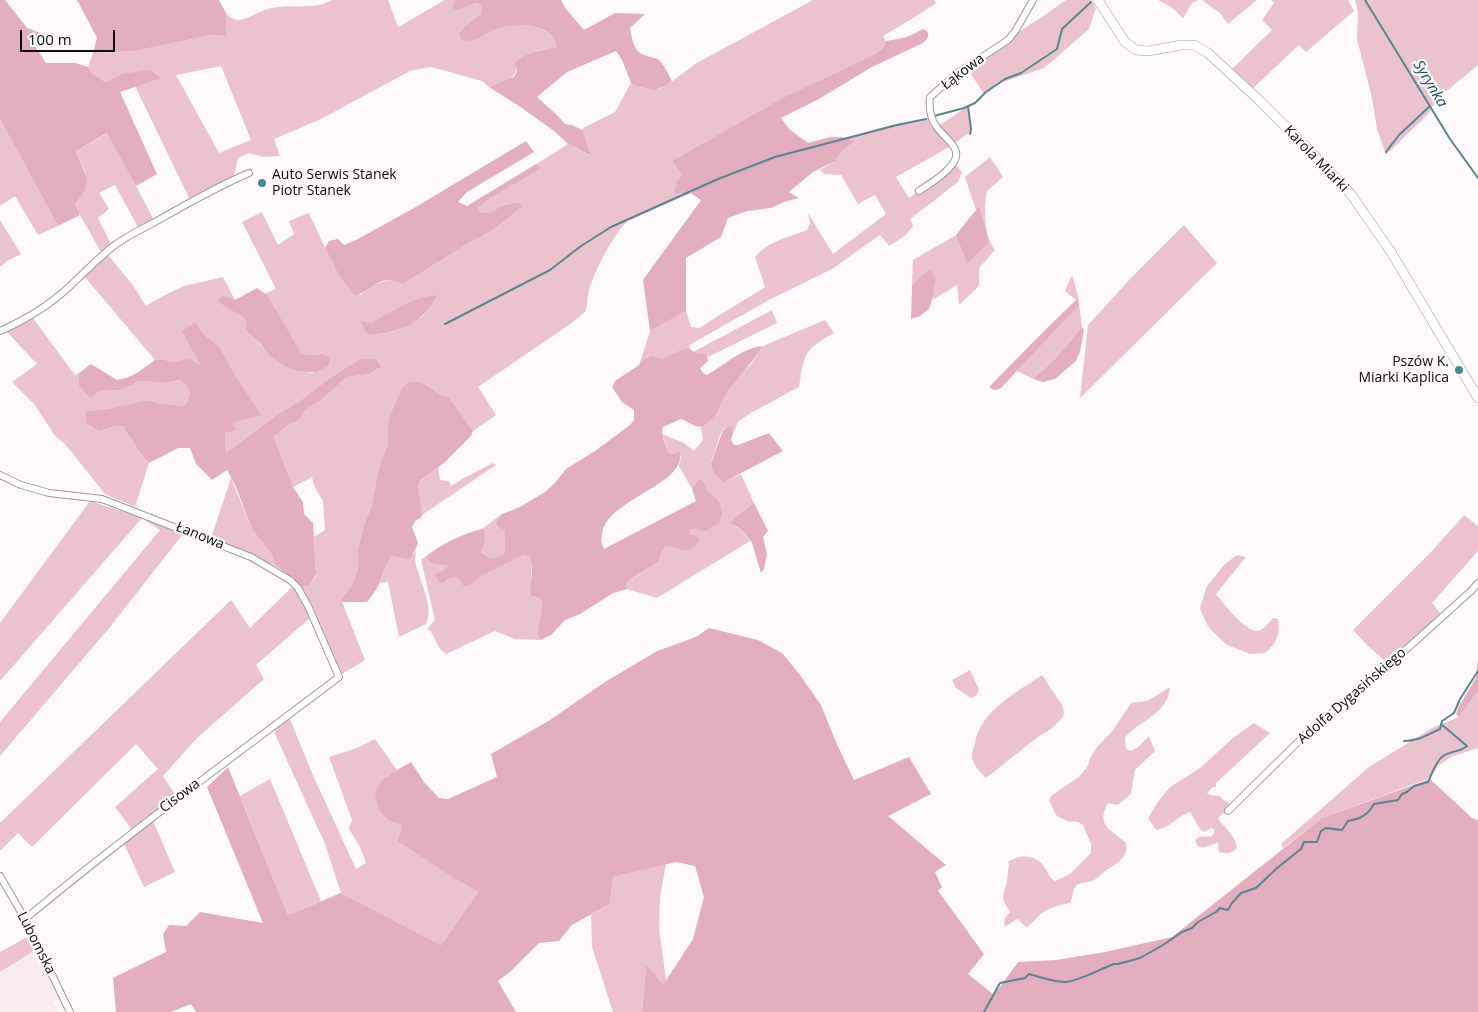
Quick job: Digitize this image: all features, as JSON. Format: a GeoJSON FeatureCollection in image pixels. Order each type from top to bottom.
{"type":"FeatureCollection","features":[{"type":"Feature","properties":{"kind":"street","name":"Łąkowa"},"geometry":{"type":"LineString","coordinates":[[919,191],[942,175],[951,166],[956,155],[954,146],[933,122],[930,112],[930,97],[959,72],[1008,40],[1016,30],[1032,0]]}},
{"type":"Feature","properties":{"kind":"street","name":"Karola Miarki"},"geometry":{"type":"LineString","coordinates":[[1098,0],[1125,42],[1136,50],[1148,51],[1182,45],[1194,45],[1208,53],[1259,100],[1350,193],[1391,252],[1478,398]]}},
{"type":"Feature","properties":{"kind":"street"},"geometry":{"type":"LineString","coordinates":[[0,331],[27,318],[69,287],[95,261],[117,243],[197,198],[249,173]]}},
{"type":"Feature","properties":{"kind":"street","name":"Łanowa"},"geometry":{"type":"LineString","coordinates":[[0,475],[21,485],[48,493],[102,499],[111,502],[251,557],[290,580],[298,588],[308,606],[339,678]]}},
{"type":"Feature","properties":{"kind":"street","name":"Adolfa Dygasińskiego"},"geometry":{"type":"LineString","coordinates":[[1228,811],[1304,736],[1410,646],[1478,583]]}},
{"type":"Feature","properties":{"kind":"street","name":"Cisowa"},"geometry":{"type":"LineString","coordinates":[[25,920],[130,834],[339,678]]}},
{"type":"Feature","properties":{"kind":"street","name":"Lubomska"},"geometry":{"type":"LineString","coordinates":[[0,876],[25,920],[70,1012]]}},
{"type":"Feature","properties":{"kind":"shaded area"},"geometry":{"type":"Polygon","coordinates":[[[0,0],[5,0],[27,28],[41,33],[42,36],[35,46],[46,63],[76,63],[88,67],[92,73],[105,82],[121,74],[150,70],[161,78],[120,92],[157,174],[136,186],[107,133],[76,151],[87,178],[85,190],[75,204],[80,215],[58,226],[0,119],[0,0]]]}},
{"type":"Feature","properties":{"kind":"shaded area"},"geometry":{"type":"Polygon","coordinates":[[[77,0],[219,0],[226,13],[226,36],[211,35],[135,51],[93,53],[97,38],[77,0]]]}},
{"type":"Feature","properties":{"kind":"shaded area"},"geometry":{"type":"Polygon","coordinates":[[[332,0],[388,0],[398,27],[445,0],[455,0],[453,8],[460,9],[476,3],[482,5],[481,13],[476,19],[478,38],[501,27],[510,25],[530,26],[539,28],[547,33],[554,39],[558,47],[537,51],[519,59],[516,72],[510,79],[489,87],[482,81],[431,67],[410,71],[321,119],[274,139],[280,156],[263,157],[249,153],[238,158],[234,176],[189,198],[135,86],[160,77],[121,74],[105,82],[92,73],[88,67],[93,53],[135,51],[211,35],[226,36],[226,13],[233,19],[239,20],[276,7],[309,6],[332,0]],[[221,66],[176,75],[219,153],[251,140],[221,66]]]}},
{"type":"Feature","properties":{"kind":"shaded area"},"geometry":{"type":"Polygon","coordinates":[[[455,0],[561,0],[566,9],[584,30],[615,13],[645,14],[630,28],[634,44],[640,53],[659,60],[672,81],[666,86],[654,90],[636,86],[631,83],[622,60],[616,51],[567,72],[537,97],[565,124],[582,130],[591,156],[568,144],[554,131],[489,87],[514,77],[517,71],[515,63],[524,56],[557,47],[549,33],[534,27],[516,25],[494,30],[472,40],[462,40],[459,34],[481,14],[482,5],[476,3],[460,9],[453,9],[455,0]]]}},
{"type":"Feature","properties":{"kind":"shaded area"},"geometry":{"type":"Polygon","coordinates":[[[813,0],[934,0],[936,3],[883,36],[886,41],[883,48],[873,55],[782,98],[672,161],[682,175],[677,181],[678,194],[691,193],[628,221],[616,235],[598,267],[590,287],[586,311],[569,325],[478,387],[496,415],[473,431],[449,397],[441,395],[425,384],[418,382],[388,426],[388,444],[379,467],[371,508],[358,548],[358,567],[352,586],[341,599],[365,660],[342,674],[301,587],[309,586],[316,575],[314,537],[325,530],[323,501],[314,486],[312,477],[293,487],[274,437],[285,427],[299,420],[305,410],[319,402],[347,377],[369,374],[380,368],[378,359],[360,359],[275,416],[226,453],[225,433],[233,423],[260,415],[219,346],[203,334],[196,322],[202,367],[189,360],[172,362],[162,359],[155,360],[84,276],[108,255],[132,284],[146,306],[184,286],[223,277],[235,300],[222,305],[241,314],[260,344],[280,362],[296,370],[313,373],[322,354],[311,355],[301,353],[264,294],[276,289],[242,222],[262,212],[278,245],[294,234],[289,221],[309,213],[332,263],[349,289],[361,295],[373,285],[388,280],[403,284],[493,230],[523,206],[519,202],[504,205],[488,213],[480,212],[476,208],[539,169],[536,164],[568,144],[590,156],[582,130],[615,112],[631,83],[649,89],[659,89],[666,86],[695,64],[813,0]],[[425,314],[385,316],[371,323],[361,322],[370,335],[387,333],[405,327],[425,314]]]}},
{"type":"Feature","properties":{"kind":"shaded area"},"geometry":{"type":"Polygon","coordinates":[[[1066,0],[1091,0],[1096,8],[1089,29],[1044,68],[1000,83],[984,94],[967,68],[995,51],[1020,31],[1066,0]]]}},
{"type":"Feature","properties":{"kind":"shaded area"},"geometry":{"type":"Polygon","coordinates":[[[1158,0],[1199,0],[1192,3],[1183,18],[1171,7],[1158,0]]]}},
{"type":"Feature","properties":{"kind":"shaded area"},"geometry":{"type":"Polygon","coordinates":[[[1202,0],[1257,0],[1228,24],[1220,13],[1202,0]]]}},
{"type":"Feature","properties":{"kind":"shaded area"},"geometry":{"type":"Polygon","coordinates":[[[1271,0],[1348,0],[1354,11],[1306,52],[1299,45],[1252,89],[1232,69],[1272,30],[1262,20],[1274,3],[1271,0]]]}},
{"type":"Feature","properties":{"kind":"shaded area"},"geometry":{"type":"Polygon","coordinates":[[[1355,0],[1478,0],[1478,65],[1437,99],[1428,114],[1386,155],[1377,129],[1372,98],[1357,39],[1358,12],[1355,0]]]}},
{"type":"Feature","properties":{"kind":"shaded area"},"geometry":{"type":"Polygon","coordinates":[[[923,29],[927,31],[928,36],[923,43],[872,67],[819,99],[781,118],[790,130],[808,143],[836,137],[855,141],[841,152],[835,161],[813,172],[789,192],[799,198],[771,208],[747,211],[728,218],[721,237],[686,258],[686,311],[650,331],[643,280],[701,200],[689,192],[678,194],[674,192],[677,181],[682,175],[672,161],[782,98],[873,55],[883,48],[886,41],[905,37],[923,29]]]}},
{"type":"Feature","properties":{"kind":"shaded area"},"geometry":{"type":"Polygon","coordinates":[[[968,106],[970,132],[951,146],[896,177],[909,198],[956,165],[962,172],[958,182],[910,219],[913,226],[906,235],[889,246],[880,235],[832,269],[769,300],[691,344],[689,348],[680,350],[662,359],[639,365],[650,331],[686,311],[691,327],[699,328],[765,287],[755,257],[772,243],[807,230],[810,224],[808,213],[833,254],[886,214],[875,195],[858,204],[841,175],[824,174],[820,170],[835,161],[841,152],[855,141],[847,138],[891,125],[928,118],[940,125],[968,106]]]}},
{"type":"Feature","properties":{"kind":"shaded area"},"geometry":{"type":"Polygon","coordinates":[[[0,119],[58,226],[38,235],[15,196],[0,206],[0,119]]]}},
{"type":"Feature","properties":{"kind":"shaded area"},"geometry":{"type":"Polygon","coordinates":[[[108,133],[154,220],[139,229],[115,185],[99,193],[109,209],[98,218],[111,244],[101,252],[75,204],[86,183],[85,172],[76,151],[108,133]]]}},
{"type":"Feature","properties":{"kind":"shaded area"},"geometry":{"type":"Polygon","coordinates":[[[526,141],[534,152],[467,192],[458,202],[467,206],[536,164],[540,169],[490,198],[477,208],[480,212],[488,213],[504,205],[519,202],[523,206],[493,230],[403,284],[387,280],[359,294],[355,295],[350,290],[338,273],[325,248],[329,241],[338,239],[344,245],[356,240],[414,208],[526,141]]]}},
{"type":"Feature","properties":{"kind":"shaded area"},"geometry":{"type":"Polygon","coordinates":[[[990,157],[1003,177],[987,191],[986,198],[986,229],[995,250],[979,268],[979,286],[959,305],[957,285],[932,300],[936,280],[921,276],[912,285],[913,260],[956,235],[967,264],[979,206],[976,210],[965,177],[990,157]]]}},
{"type":"Feature","properties":{"kind":"shaded area"},"geometry":{"type":"Polygon","coordinates":[[[979,206],[989,242],[967,264],[956,235],[979,206]]]}},
{"type":"Feature","properties":{"kind":"shaded area"},"geometry":{"type":"Polygon","coordinates":[[[0,220],[21,254],[0,267],[0,220]]]}},
{"type":"Feature","properties":{"kind":"shaded area"},"geometry":{"type":"Polygon","coordinates":[[[1184,225],[1217,263],[1080,398],[1088,325],[1131,278],[1184,225]]]}},
{"type":"Feature","properties":{"kind":"shaded area"},"geometry":{"type":"Polygon","coordinates":[[[931,270],[936,280],[929,309],[920,316],[911,319],[912,285],[931,270]]]}},
{"type":"Feature","properties":{"kind":"shaded area"},"geometry":{"type":"Polygon","coordinates":[[[1072,275],[1078,296],[1082,327],[1056,358],[1033,379],[1017,371],[1078,305],[1076,300],[1065,291],[1072,275]]]}},
{"type":"Feature","properties":{"kind":"shaded area"},"geometry":{"type":"Polygon","coordinates":[[[257,288],[267,295],[301,353],[311,355],[322,354],[330,358],[329,365],[322,369],[307,372],[292,369],[278,362],[248,332],[245,328],[247,322],[218,300],[223,296],[235,300],[257,288]]]}},
{"type":"Feature","properties":{"kind":"shaded area"},"geometry":{"type":"Polygon","coordinates":[[[437,295],[425,313],[410,325],[401,329],[370,335],[366,332],[360,321],[371,323],[405,304],[420,298],[437,295]]]}},
{"type":"Feature","properties":{"kind":"shaded area"},"geometry":{"type":"Polygon","coordinates":[[[1076,300],[1079,305],[1000,389],[994,390],[989,387],[1041,334],[1076,300]]]}},
{"type":"Feature","properties":{"kind":"shaded area"},"geometry":{"type":"Polygon","coordinates":[[[772,310],[777,323],[708,357],[707,354],[698,355],[693,352],[772,310]]]}},
{"type":"Feature","properties":{"kind":"shaded area"},"geometry":{"type":"Polygon","coordinates":[[[33,318],[75,375],[79,373],[79,386],[99,391],[121,390],[140,381],[165,383],[181,380],[189,389],[188,399],[184,406],[148,400],[107,409],[86,411],[100,431],[123,426],[138,450],[149,463],[135,507],[105,494],[65,444],[55,436],[34,404],[12,382],[37,364],[7,332],[33,318]]]}},
{"type":"Feature","properties":{"kind":"shaded area"},"geometry":{"type":"Polygon","coordinates":[[[825,320],[834,333],[808,352],[803,364],[799,387],[749,414],[738,422],[733,433],[731,427],[723,429],[718,440],[711,462],[724,482],[741,474],[754,503],[739,514],[734,526],[744,532],[750,541],[657,598],[627,589],[626,584],[629,581],[659,562],[666,548],[672,546],[681,549],[689,534],[689,530],[705,530],[713,527],[716,498],[698,480],[692,489],[679,466],[681,457],[678,451],[672,454],[669,453],[662,434],[684,443],[694,451],[703,440],[701,427],[719,411],[723,398],[752,363],[763,346],[825,320]]]}},
{"type":"Feature","properties":{"kind":"shaded area"},"geometry":{"type":"Polygon","coordinates":[[[196,322],[203,334],[219,346],[261,415],[233,423],[236,430],[225,433],[226,453],[275,416],[360,359],[377,359],[381,367],[369,374],[347,377],[319,402],[305,410],[299,420],[285,427],[274,437],[293,487],[303,502],[304,514],[313,523],[316,574],[309,586],[301,587],[276,566],[272,555],[252,529],[236,487],[227,470],[212,480],[196,464],[190,448],[178,448],[149,463],[138,450],[123,426],[100,431],[86,423],[86,411],[107,409],[148,400],[184,406],[190,392],[187,386],[180,380],[165,383],[140,381],[121,390],[99,391],[90,398],[79,386],[79,373],[91,364],[117,380],[137,373],[155,360],[162,359],[172,362],[189,359],[201,366],[182,331],[196,322]]]}},
{"type":"Feature","properties":{"kind":"shaded area"},"geometry":{"type":"Polygon","coordinates":[[[1082,327],[1084,330],[1080,352],[1076,361],[1055,379],[1043,382],[1033,379],[1056,358],[1082,327]]]}},
{"type":"Feature","properties":{"kind":"shaded area"},"geometry":{"type":"Polygon","coordinates":[[[763,346],[722,400],[718,412],[707,424],[700,427],[681,419],[663,427],[663,437],[669,453],[672,454],[679,451],[679,462],[673,473],[617,511],[607,522],[602,534],[604,549],[696,501],[692,489],[698,480],[702,480],[709,493],[720,504],[722,514],[719,523],[706,531],[689,530],[689,534],[696,536],[700,540],[691,549],[686,550],[668,546],[662,553],[659,562],[629,581],[626,584],[627,589],[613,593],[580,614],[565,620],[551,635],[541,640],[537,634],[542,605],[541,599],[531,596],[532,566],[530,557],[523,555],[481,576],[469,586],[463,586],[457,577],[442,583],[439,582],[435,574],[443,571],[449,565],[433,563],[425,557],[452,540],[482,529],[485,531],[481,552],[493,558],[502,555],[505,552],[505,530],[497,525],[497,521],[502,514],[520,507],[545,492],[566,469],[595,451],[630,425],[634,420],[634,410],[622,402],[612,387],[615,381],[639,365],[643,360],[651,356],[662,359],[680,350],[689,348],[697,353],[707,354],[708,361],[700,368],[707,375],[741,353],[763,346]]]}},
{"type":"Feature","properties":{"kind":"shaded area"},"geometry":{"type":"Polygon","coordinates":[[[409,382],[425,384],[441,395],[449,397],[473,431],[471,436],[445,462],[421,480],[418,486],[422,515],[412,527],[418,543],[411,558],[406,559],[392,556],[373,595],[367,602],[342,602],[341,599],[352,586],[358,567],[358,548],[371,508],[379,467],[388,444],[390,416],[400,393],[409,382]]]}},
{"type":"Feature","properties":{"kind":"shaded area"},"geometry":{"type":"Polygon","coordinates":[[[727,427],[732,427],[731,440],[734,445],[769,433],[783,451],[724,482],[714,473],[711,463],[723,430],[727,427]]]}},
{"type":"Feature","properties":{"kind":"shaded area"},"geometry":{"type":"Polygon","coordinates":[[[493,463],[496,465],[422,515],[418,497],[418,486],[424,478],[438,467],[440,480],[449,481],[451,486],[493,463]]]}},
{"type":"Feature","properties":{"kind":"shaded area"},"geometry":{"type":"Polygon","coordinates":[[[231,478],[252,529],[272,555],[276,566],[211,538],[231,478]]]}},
{"type":"Feature","properties":{"kind":"shaded area"},"geometry":{"type":"Polygon","coordinates":[[[90,501],[142,518],[0,681],[0,623],[90,501]]]}},
{"type":"Feature","properties":{"kind":"shaded area"},"geometry":{"type":"Polygon","coordinates":[[[754,503],[768,531],[763,537],[767,554],[764,569],[761,573],[752,543],[744,532],[731,523],[739,514],[754,503]]]}},
{"type":"Feature","properties":{"kind":"shaded area"},"geometry":{"type":"Polygon","coordinates":[[[502,514],[498,525],[505,529],[505,552],[496,557],[490,557],[481,552],[485,531],[482,529],[502,514]]]}},
{"type":"Feature","properties":{"kind":"shaded area"},"geometry":{"type":"Polygon","coordinates":[[[1464,515],[1478,526],[1478,551],[1432,603],[1444,618],[1391,666],[1353,630],[1433,550],[1464,515]]]}},
{"type":"Feature","properties":{"kind":"shaded area"},"geometry":{"type":"Polygon","coordinates":[[[142,518],[183,534],[110,627],[0,756],[0,722],[160,530],[142,518]]]}},
{"type":"Feature","properties":{"kind":"shaded area"},"geometry":{"type":"Polygon","coordinates":[[[416,548],[415,560],[425,592],[428,617],[426,624],[399,637],[388,582],[380,583],[387,562],[392,556],[406,559],[414,554],[416,548]]]}},
{"type":"Feature","properties":{"kind":"shaded area"},"geometry":{"type":"Polygon","coordinates":[[[523,555],[531,557],[532,561],[531,581],[533,597],[541,599],[542,605],[537,634],[541,640],[515,639],[495,631],[446,654],[440,649],[430,630],[427,629],[435,620],[421,560],[425,557],[429,561],[450,565],[443,571],[446,581],[457,577],[463,586],[469,586],[480,576],[523,555]]]}},
{"type":"Feature","properties":{"kind":"shaded area"},"geometry":{"type":"Polygon","coordinates":[[[1237,555],[1246,557],[1216,594],[1235,617],[1253,630],[1258,631],[1264,628],[1273,618],[1278,619],[1279,629],[1277,638],[1265,653],[1250,654],[1227,645],[1209,628],[1200,608],[1207,586],[1225,564],[1237,555]]]}},
{"type":"Feature","properties":{"kind":"shaded area"},"geometry":{"type":"Polygon","coordinates":[[[291,588],[295,590],[310,618],[256,665],[264,679],[197,738],[163,776],[176,796],[153,821],[175,872],[144,887],[124,844],[135,834],[115,807],[158,769],[136,744],[32,847],[18,833],[0,851],[0,823],[231,600],[250,628],[291,588]]]}},
{"type":"Feature","properties":{"kind":"shaded area"},"geometry":{"type":"Polygon","coordinates":[[[709,628],[758,640],[782,653],[821,705],[854,780],[909,757],[931,794],[888,816],[946,865],[935,872],[942,887],[938,891],[984,954],[968,974],[994,995],[1018,962],[1056,960],[1105,952],[1172,937],[1322,818],[1430,779],[1472,818],[1478,820],[1478,1012],[642,1012],[646,966],[651,969],[663,985],[693,939],[704,897],[695,866],[676,862],[613,877],[610,904],[572,925],[559,941],[539,943],[511,971],[498,981],[516,1012],[196,1012],[191,1004],[171,1012],[116,1012],[113,978],[166,952],[163,934],[169,925],[186,926],[200,912],[263,923],[207,787],[228,767],[288,915],[341,893],[441,945],[478,892],[398,841],[402,825],[386,818],[377,803],[377,789],[380,783],[392,773],[411,762],[424,782],[439,798],[448,799],[497,777],[491,754],[550,720],[605,682],[657,651],[696,637],[709,628]]]}},
{"type":"Feature","properties":{"kind":"shaded area"},"geometry":{"type":"Polygon","coordinates":[[[1478,659],[1478,691],[1459,717],[1456,714],[1459,706],[1476,678],[1478,659]]]}},
{"type":"Feature","properties":{"kind":"shaded area"},"geometry":{"type":"Polygon","coordinates":[[[970,670],[979,689],[977,695],[971,698],[956,688],[952,680],[970,670]]]}},
{"type":"Feature","properties":{"kind":"shaded area"},"geometry":{"type":"Polygon","coordinates":[[[1042,675],[1062,705],[1063,717],[1051,729],[1039,736],[986,778],[977,768],[972,758],[972,752],[984,721],[1001,703],[1042,675]]]}},
{"type":"Feature","properties":{"kind":"shaded area"},"geometry":{"type":"Polygon","coordinates":[[[1170,687],[1168,696],[1159,711],[1135,728],[1125,738],[1126,748],[1130,751],[1138,747],[1149,736],[1155,751],[1135,770],[1131,794],[1118,805],[1108,803],[1104,811],[1103,817],[1107,827],[1126,843],[1123,857],[1117,864],[1094,880],[1077,885],[1070,903],[1055,906],[1045,911],[1026,927],[1018,919],[1004,926],[1005,918],[1010,912],[1003,897],[1008,862],[1023,857],[1033,858],[1041,863],[1055,881],[1071,873],[1091,853],[1091,844],[1083,825],[1078,822],[1067,821],[1056,815],[1049,800],[1052,795],[1079,777],[1088,766],[1090,758],[1098,746],[1113,730],[1131,703],[1147,701],[1170,687]]]}},
{"type":"Feature","properties":{"kind":"shaded area"},"geometry":{"type":"Polygon","coordinates":[[[1478,691],[1478,748],[1453,756],[1439,765],[1430,778],[1322,818],[1283,848],[1281,844],[1369,767],[1434,727],[1459,717],[1478,691]]]}},
{"type":"Feature","properties":{"kind":"shaded area"},"geometry":{"type":"Polygon","coordinates":[[[289,717],[312,773],[356,869],[366,863],[360,847],[349,829],[352,820],[329,757],[357,748],[375,739],[397,770],[386,777],[402,825],[457,880],[478,892],[441,945],[341,893],[325,844],[275,734],[276,727],[289,717]]]}},
{"type":"Feature","properties":{"kind":"shaded area"},"geometry":{"type":"Polygon","coordinates":[[[1254,723],[1270,733],[1216,783],[1216,787],[1213,787],[1207,793],[1220,796],[1228,802],[1230,807],[1218,818],[1232,835],[1237,848],[1226,853],[1219,852],[1218,843],[1199,847],[1195,840],[1201,837],[1212,836],[1214,829],[1211,828],[1204,832],[1200,829],[1190,812],[1165,827],[1156,830],[1148,818],[1170,787],[1200,768],[1234,737],[1254,723]]]}},
{"type":"Feature","properties":{"kind":"shaded area"},"geometry":{"type":"Polygon","coordinates":[[[270,779],[321,901],[288,915],[240,796],[270,779]]]}},
{"type":"Feature","properties":{"kind":"shaded area"},"geometry":{"type":"Polygon","coordinates":[[[666,864],[660,897],[659,927],[666,980],[663,985],[651,969],[646,967],[642,1012],[613,1012],[592,947],[591,915],[610,904],[613,877],[666,864]]]}},
{"type":"Feature","properties":{"kind":"shaded area"},"geometry":{"type":"Polygon","coordinates":[[[29,936],[33,945],[32,952],[0,972],[0,952],[29,936]]]}},
{"type":"Feature","properties":{"kind":"shaded area"},"geometry":{"type":"Polygon","coordinates":[[[32,952],[42,970],[46,968],[61,998],[53,1002],[59,1012],[0,1012],[0,972],[32,952]]]}},
{"type":"Feature","properties":{"kind":"waterway","name":"Syrynka"},"geometry":{"type":"LineString","coordinates":[[1365,0],[1450,139],[1478,178]]}},
{"type":"Feature","properties":{"kind":"waterway"},"geometry":{"type":"LineString","coordinates":[[934,116],[975,103],[986,92],[1005,79],[1021,73],[1057,49],[1062,29],[1091,2]]}},
{"type":"Feature","properties":{"kind":"waterway"},"geometry":{"type":"LineString","coordinates":[[968,106],[970,134]]}},
{"type":"Feature","properties":{"kind":"waterway"},"geometry":{"type":"LineString","coordinates":[[1386,152],[1399,135],[1430,106]]}},
{"type":"Feature","properties":{"kind":"waterway"},"geometry":{"type":"LineString","coordinates":[[445,324],[550,270],[581,246],[611,227],[718,179],[775,157],[926,119]]}},
{"type":"Feature","properties":{"kind":"waterway"},"geometry":{"type":"LineString","coordinates":[[1404,741],[1418,739],[1440,729],[1442,721],[1454,713],[1460,699],[1478,671]]}},
{"type":"Feature","properties":{"kind":"waterway"},"geometry":{"type":"LineString","coordinates":[[984,1012],[1000,983],[1025,978],[1029,974],[1061,982],[1077,979],[1114,964],[1140,958],[1182,932],[1192,928],[1220,908],[1228,910],[1241,893],[1256,888],[1301,849],[1304,842],[1317,842],[1321,831],[1326,828],[1342,830],[1348,821],[1363,816],[1374,804],[1398,800],[1402,794],[1414,786],[1428,782],[1440,759],[1446,754],[1467,746],[1441,724]]}},
{"type":"Feature","properties":{"kind":"place","name":"Auto Serwis Stanek Piotr Stanek"},"geometry":{"type":"Point","coordinates":[262,183]}},
{"type":"Feature","properties":{"kind":"place","name":"Pszów K. Miarki Kaplica"},"geometry":{"type":"Point","coordinates":[1459,370]}}]}
